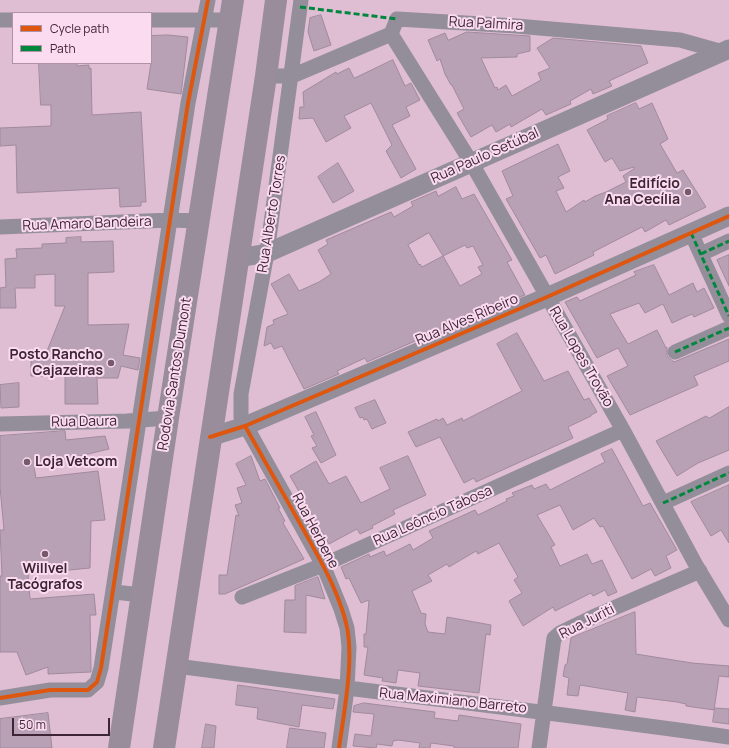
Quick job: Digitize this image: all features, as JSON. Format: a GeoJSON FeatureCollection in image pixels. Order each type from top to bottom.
{"type":"FeatureCollection","features":[{"type":"Feature","properties":{"kind":"highway"},"geometry":{"type":"LineString","coordinates":[[164,748],[210,437],[239,258],[276,0]]}},
{"type":"Feature","properties":{"kind":"highway","name":"Rodovia Santos Dumont"},"geometry":{"type":"LineString","coordinates":[[119,748],[198,221],[232,10]]}},
{"type":"Feature","properties":{"kind":"street"},"geometry":{"type":"LineString","coordinates":[[0,698],[50,690],[88,690],[97,682],[101,668],[114,592],[188,103],[208,0]]}},
{"type":"Feature","properties":{"kind":"street","name":"Rua Alberto Torres"},"geometry":{"type":"LineString","coordinates":[[245,426],[241,417],[241,394],[267,253],[292,76],[301,0]]}},
{"type":"Feature","properties":{"kind":"street"},"geometry":{"type":"LineString","coordinates":[[152,20],[205,19],[232,10]]}},
{"type":"Feature","properties":{"kind":"street","name":"Rua Palmira"},"geometry":{"type":"LineString","coordinates":[[391,34],[397,19],[516,26],[680,40],[726,51]]}},
{"type":"Feature","properties":{"kind":"street"},"geometry":{"type":"LineString","coordinates":[[0,20],[12,20]]}},
{"type":"Feature","properties":{"kind":"street"},"geometry":{"type":"LineString","coordinates":[[266,76],[292,76],[391,34]]}},
{"type":"Feature","properties":{"kind":"street","name":"Rua Lopes Trovão"},"geometry":{"type":"LineString","coordinates":[[391,34],[471,162],[623,430],[700,571],[729,620]]}},
{"type":"Feature","properties":{"kind":"street","name":"Rua Paulo Setúbal"},"geometry":{"type":"LineString","coordinates":[[239,258],[267,253],[726,51]]}},
{"type":"Feature","properties":{"kind":"street","name":"Rua Alves Ribeiro"},"geometry":{"type":"LineString","coordinates":[[210,437],[245,426],[547,297],[729,216]]}},
{"type":"Feature","properties":{"kind":"street","name":"Rua Amaro Bandeira"},"geometry":{"type":"LineString","coordinates":[[0,227],[171,220],[198,221]]}},
{"type":"Feature","properties":{"kind":"street"},"geometry":{"type":"LineString","coordinates":[[691,233],[729,316]]}},
{"type":"Feature","properties":{"kind":"street"},"geometry":{"type":"LineString","coordinates":[[701,254],[729,241]]}},
{"type":"Feature","properties":{"kind":"street"},"geometry":{"type":"LineString","coordinates":[[675,352],[729,328]]}},
{"type":"Feature","properties":{"kind":"street","name":"Rua Daura"},"geometry":{"type":"LineString","coordinates":[[0,424],[168,418]]}},
{"type":"Feature","properties":{"kind":"street","name":"Rua Herbene"},"geometry":{"type":"LineString","coordinates":[[245,426],[323,566],[342,609],[347,628],[348,647],[347,689],[339,748]]}},
{"type":"Feature","properties":{"kind":"street","name":"Rua Leôncio Tabosa"},"geometry":{"type":"LineString","coordinates":[[242,597],[323,566],[623,430]]}},
{"type":"Feature","properties":{"kind":"street"},"geometry":{"type":"LineString","coordinates":[[663,503],[729,473]]}},
{"type":"Feature","properties":{"kind":"street","name":"Rua Juriti"},"geometry":{"type":"LineString","coordinates":[[540,748],[554,638],[560,633],[700,571]]}},
{"type":"Feature","properties":{"kind":"street"},"geometry":{"type":"LineString","coordinates":[[114,592],[142,595]]}},
{"type":"Feature","properties":{"kind":"street","name":"Rua Maximiano Barreto"},"geometry":{"type":"LineString","coordinates":[[176,666],[347,689],[545,711],[729,737]]}},
{"type":"Feature","properties":{"kind":"building"},"geometry":{"type":"Polygon","coordinates":[[[321,15],[331,45],[314,51],[308,32],[310,18],[321,15]]]}},
{"type":"Feature","properties":{"kind":"building"},"geometry":{"type":"Polygon","coordinates":[[[467,32],[530,36],[530,51],[517,54],[517,57],[481,58],[495,88],[497,87],[498,90],[506,85],[512,96],[541,80],[538,73],[550,68],[537,48],[553,38],[641,46],[648,63],[609,81],[612,86],[593,94],[591,89],[570,101],[571,104],[546,115],[542,109],[511,127],[510,124],[496,132],[492,125],[471,137],[457,113],[464,109],[445,74],[440,59],[437,61],[428,40],[445,33],[448,40],[467,32]]]}},
{"type":"Feature","properties":{"kind":"building"},"geometry":{"type":"Polygon","coordinates":[[[168,35],[188,37],[181,94],[147,89],[152,64],[152,36],[168,35]]]}},
{"type":"Feature","properties":{"kind":"building"},"geometry":{"type":"Polygon","coordinates":[[[393,60],[405,86],[411,83],[420,100],[406,107],[410,116],[392,125],[416,169],[401,178],[386,151],[392,145],[371,103],[344,116],[351,128],[326,142],[313,118],[299,119],[300,107],[304,107],[303,92],[336,72],[337,74],[349,68],[354,78],[393,60]]]}},
{"type":"Feature","properties":{"kind":"building"},"geometry":{"type":"Polygon","coordinates":[[[39,64],[77,64],[77,66],[89,65],[89,69],[91,68],[92,115],[141,112],[146,202],[141,202],[141,206],[120,207],[119,188],[17,193],[16,145],[0,146],[0,128],[51,126],[51,105],[41,105],[39,64]]]}},
{"type":"Feature","properties":{"kind":"building"},"geometry":{"type":"Polygon","coordinates":[[[636,103],[639,109],[652,103],[668,139],[660,144],[677,173],[683,170],[706,207],[669,225],[666,220],[645,232],[642,227],[593,252],[594,255],[555,274],[546,255],[540,258],[506,199],[513,196],[502,171],[558,144],[570,171],[558,177],[564,188],[556,191],[566,212],[584,200],[585,202],[626,182],[623,176],[635,168],[620,171],[612,158],[605,162],[587,130],[608,119],[607,116],[636,103]]]}},
{"type":"Feature","properties":{"kind":"building"},"geometry":{"type":"Polygon","coordinates":[[[338,163],[354,191],[333,203],[318,177],[338,163]]]}},
{"type":"Feature","properties":{"kind":"building"},"geometry":{"type":"Polygon","coordinates":[[[456,187],[462,199],[474,194],[512,260],[507,262],[525,295],[499,305],[497,302],[429,335],[367,362],[365,358],[337,371],[339,374],[304,389],[282,346],[274,349],[271,343],[264,346],[267,327],[274,324],[273,320],[288,314],[271,284],[289,274],[299,291],[319,282],[331,274],[318,250],[328,244],[326,240],[391,212],[394,217],[413,206],[411,202],[436,191],[438,196],[456,187]],[[429,233],[408,245],[419,265],[420,264],[422,267],[443,256],[429,233]],[[465,245],[443,256],[460,286],[482,274],[478,267],[483,265],[473,246],[467,248],[465,245]]]}},
{"type":"Feature","properties":{"kind":"building"},"geometry":{"type":"Polygon","coordinates":[[[81,237],[81,242],[113,241],[114,272],[88,273],[88,325],[129,324],[123,355],[140,358],[138,370],[121,366],[118,378],[97,378],[98,404],[65,404],[65,376],[31,376],[31,351],[47,351],[65,306],[55,306],[55,274],[35,275],[35,288],[15,288],[16,308],[0,308],[0,288],[6,287],[5,259],[17,258],[16,249],[42,248],[42,244],[66,243],[66,238],[81,237]]]}},
{"type":"Feature","properties":{"kind":"building"},"geometry":{"type":"Polygon","coordinates":[[[729,255],[729,286],[717,260],[729,255]]]}},
{"type":"Feature","properties":{"kind":"building"},"geometry":{"type":"Polygon","coordinates":[[[654,265],[669,295],[693,283],[697,292],[704,288],[714,308],[694,317],[692,314],[672,323],[663,304],[645,313],[639,303],[610,314],[628,344],[657,330],[666,348],[667,347],[667,356],[674,362],[729,339],[729,361],[694,376],[698,385],[630,415],[607,376],[628,366],[618,348],[597,358],[565,302],[577,297],[580,301],[636,275],[634,272],[654,265]]]}},
{"type":"Feature","properties":{"kind":"building"},"geometry":{"type":"Polygon","coordinates":[[[517,333],[544,381],[568,371],[584,400],[589,398],[597,412],[568,427],[573,438],[476,482],[474,478],[464,483],[440,437],[416,447],[408,432],[437,419],[438,421],[443,418],[447,425],[462,418],[463,421],[522,391],[497,344],[517,333]]]}},
{"type":"Feature","properties":{"kind":"building"},"geometry":{"type":"Polygon","coordinates":[[[19,383],[19,407],[1,408],[0,385],[19,383]]]}},
{"type":"Feature","properties":{"kind":"building"},"geometry":{"type":"Polygon","coordinates":[[[375,400],[386,423],[372,429],[367,419],[364,420],[363,417],[360,418],[355,408],[375,400]]]}},
{"type":"Feature","properties":{"kind":"building"},"geometry":{"type":"Polygon","coordinates":[[[729,407],[729,450],[698,463],[677,476],[656,441],[706,416],[709,418],[729,407]]]}},
{"type":"Feature","properties":{"kind":"building"},"geometry":{"type":"Polygon","coordinates":[[[316,412],[336,455],[321,463],[312,448],[317,446],[311,436],[314,435],[305,417],[316,412]]]}},
{"type":"Feature","properties":{"kind":"building"},"geometry":{"type":"Polygon","coordinates":[[[65,431],[66,440],[105,436],[109,449],[34,467],[36,478],[98,471],[105,520],[91,521],[90,568],[28,574],[30,599],[94,594],[96,615],[90,615],[91,672],[48,674],[48,667],[26,675],[17,652],[0,652],[0,576],[2,576],[0,530],[4,530],[0,487],[0,436],[65,431]]]}},
{"type":"Feature","properties":{"kind":"building"},"geometry":{"type":"Polygon","coordinates":[[[612,449],[643,506],[650,503],[677,550],[666,556],[671,568],[655,576],[651,569],[632,579],[603,526],[600,527],[594,518],[573,530],[560,505],[537,515],[555,545],[551,547],[560,566],[587,554],[592,564],[602,560],[617,592],[608,596],[605,590],[593,596],[591,593],[555,611],[553,607],[523,626],[509,601],[522,593],[514,580],[518,577],[499,543],[478,554],[476,551],[449,567],[447,564],[428,575],[432,581],[412,591],[421,613],[426,614],[425,624],[428,632],[445,634],[447,617],[491,625],[490,635],[486,634],[479,693],[418,686],[420,673],[398,670],[396,683],[382,681],[383,678],[364,675],[368,647],[364,647],[364,634],[366,634],[369,600],[361,603],[349,578],[346,579],[341,567],[369,554],[370,557],[384,551],[386,556],[410,544],[413,550],[433,538],[429,531],[475,510],[478,515],[507,501],[506,499],[514,496],[512,493],[532,485],[534,489],[546,484],[550,490],[605,462],[601,454],[612,449]]]}},
{"type":"Feature","properties":{"kind":"building"},"geometry":{"type":"Polygon","coordinates":[[[251,456],[260,481],[265,479],[280,508],[278,508],[285,521],[283,523],[304,559],[225,594],[219,594],[219,575],[227,575],[236,515],[239,516],[235,505],[242,503],[237,488],[246,485],[236,464],[251,456]]]}},
{"type":"Feature","properties":{"kind":"building"},"geometry":{"type":"Polygon","coordinates":[[[408,456],[426,495],[393,510],[395,514],[372,526],[373,528],[360,534],[357,529],[329,544],[290,476],[316,461],[329,484],[346,476],[361,503],[390,489],[380,468],[408,456]]]}},
{"type":"Feature","properties":{"kind":"building"},"geometry":{"type":"Polygon","coordinates":[[[729,485],[729,543],[721,530],[711,536],[691,502],[729,485]]]}},
{"type":"Feature","properties":{"kind":"building"},"geometry":{"type":"Polygon","coordinates":[[[318,577],[325,599],[306,595],[306,633],[284,632],[285,600],[295,600],[295,586],[318,577]]]}},
{"type":"Feature","properties":{"kind":"building"},"geometry":{"type":"Polygon","coordinates":[[[635,612],[636,654],[692,663],[729,666],[729,677],[719,676],[714,710],[686,706],[686,704],[677,702],[637,697],[635,712],[625,710],[628,693],[580,685],[578,696],[567,695],[569,678],[563,676],[565,665],[567,664],[571,638],[635,612]]]}},
{"type":"Feature","properties":{"kind":"building"},"geometry":{"type":"Polygon","coordinates":[[[238,685],[335,699],[333,709],[302,705],[299,727],[257,719],[258,708],[236,705],[238,685]]]}},
{"type":"Feature","properties":{"kind":"building"},"geometry":{"type":"Polygon","coordinates":[[[364,703],[435,712],[434,718],[458,721],[459,715],[521,724],[518,748],[454,748],[454,746],[431,743],[430,748],[419,748],[420,743],[398,740],[393,741],[392,746],[377,744],[376,748],[353,746],[355,734],[371,736],[374,714],[353,712],[354,706],[364,703]]]}},
{"type":"Feature","properties":{"kind":"building"},"geometry":{"type":"Polygon","coordinates":[[[715,708],[729,709],[729,724],[713,722],[715,708]]]}},
{"type":"Feature","properties":{"kind":"building"},"geometry":{"type":"Polygon","coordinates":[[[48,713],[52,748],[0,748],[0,719],[48,713]]]}},
{"type":"Feature","properties":{"kind":"building"},"geometry":{"type":"Polygon","coordinates":[[[206,724],[216,726],[214,748],[202,748],[206,724]]]}},
{"type":"Feature","properties":{"kind":"building"},"geometry":{"type":"Polygon","coordinates":[[[290,728],[326,733],[324,748],[287,748],[290,728]]]}},
{"type":"Feature","properties":{"kind":"marked path"},"geometry":{"type":"LineString","coordinates":[[300,7],[397,19]]}},
{"type":"Feature","properties":{"kind":"marked path"},"geometry":{"type":"LineString","coordinates":[[691,233],[729,316]]}},
{"type":"Feature","properties":{"kind":"marked path"},"geometry":{"type":"LineString","coordinates":[[701,254],[729,241]]}},
{"type":"Feature","properties":{"kind":"marked path"},"geometry":{"type":"LineString","coordinates":[[675,352],[729,328]]}},
{"type":"Feature","properties":{"kind":"marked path"},"geometry":{"type":"LineString","coordinates":[[663,503],[729,473]]}},
{"type":"Feature","properties":{"kind":"cycle path"},"geometry":{"type":"LineString","coordinates":[[0,698],[50,690],[88,690],[97,682],[101,668],[188,103],[208,0]]}},
{"type":"Feature","properties":{"kind":"cycle path"},"geometry":{"type":"LineString","coordinates":[[210,437],[245,426],[547,297],[729,216]]}},
{"type":"Feature","properties":{"kind":"cycle path"},"geometry":{"type":"LineString","coordinates":[[245,426],[322,563],[334,588],[347,627],[349,641],[348,687],[339,748]]}},
{"type":"Feature","properties":{"kind":"place","name":"Edifício Ana Cecília"},"geometry":{"type":"Point","coordinates":[688,192]}},
{"type":"Feature","properties":{"kind":"place","name":"Posto Rancho Cajazeiras"},"geometry":{"type":"Point","coordinates":[111,363]}},
{"type":"Feature","properties":{"kind":"place","name":"Loja Vetcom"},"geometry":{"type":"Point","coordinates":[27,462]}},
{"type":"Feature","properties":{"kind":"place","name":"Willvel Tacógrafos"},"geometry":{"type":"Point","coordinates":[45,554]}}]}
